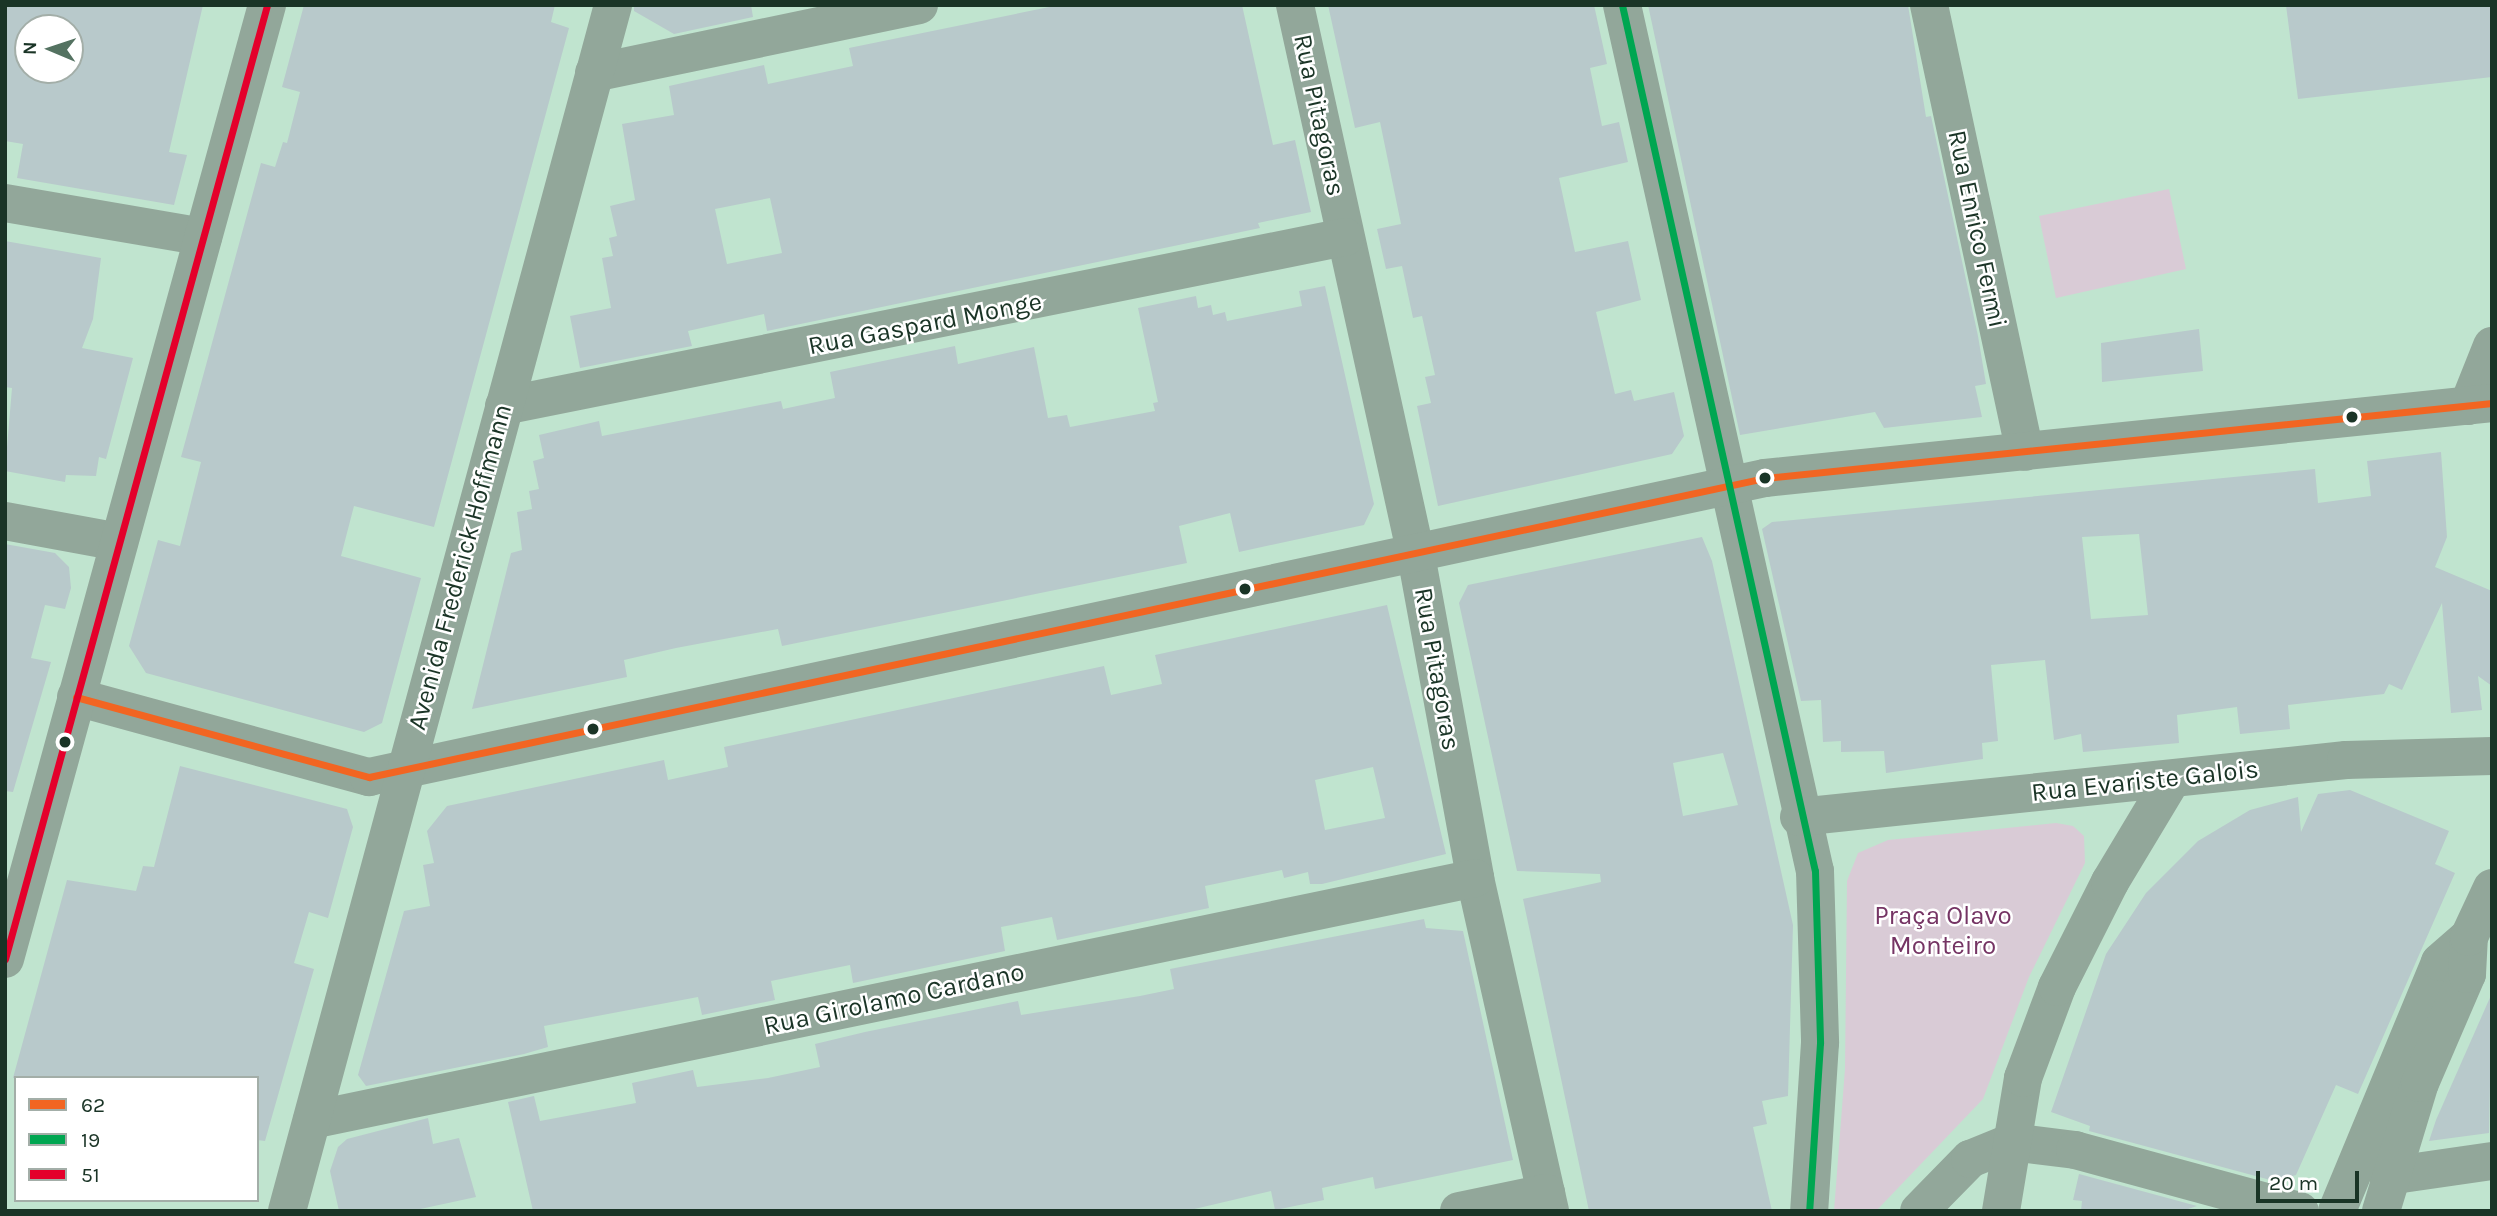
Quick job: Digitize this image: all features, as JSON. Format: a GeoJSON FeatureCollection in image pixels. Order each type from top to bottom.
{"type":"FeatureCollection","features":[{"type":"Feature","properties":{"kind":"street"},"geometry":{"type":"LineString","coordinates":[[5,959],[19,853],[76,696],[267,5]]}},
{"type":"Feature","properties":{"kind":"street","name":"Avenida Frederick Hoffmann"},"geometry":{"type":"LineString","coordinates":[[287,1211],[612,5]]}},
{"type":"Feature","properties":{"kind":"street"},"geometry":{"type":"LineString","coordinates":[[594,73],[919,5]]}},
{"type":"Feature","properties":{"kind":"street","name":"Rua Pitagoras"},"geometry":{"type":"LineString","coordinates":[[1295,5],[1416,555],[1475,878],[1548,1202]]}},
{"type":"Feature","properties":{"kind":"street"},"geometry":{"type":"LineString","coordinates":[[1622,5],[1799,817],[1815,871],[1819,922],[1820,1043],[1809,1211]]}},
{"type":"Feature","properties":{"kind":"street","name":"Rua Enrico Fermi"},"geometry":{"type":"LineString","coordinates":[[1929,5],[2025,452]]}},
{"type":"Feature","properties":{"kind":"street"},"geometry":{"type":"LineString","coordinates":[[5,203],[203,237]]}},
{"type":"Feature","properties":{"kind":"street","name":"Rua Gaspard Monge"},"geometry":{"type":"LineString","coordinates":[[504,405],[1345,237]]}},
{"type":"Feature","properties":{"kind":"street"},"geometry":{"type":"LineString","coordinates":[[76,696],[369,777],[1416,555],[1726,486],[2480,405],[2492,346]]}},
{"type":"Feature","properties":{"kind":"street"},"geometry":{"type":"LineString","coordinates":[[5,521],[119,542]]}},
{"type":"Feature","properties":{"kind":"street","name":"Rua Evariste Galois"},"geometry":{"type":"LineString","coordinates":[[1799,817],[2346,760],[2492,756]]}},
{"type":"Feature","properties":{"kind":"street"},"geometry":{"type":"LineString","coordinates":[[2001,1211],[2023,1079],[2057,987],[2110,882],[2172,779]]}},
{"type":"Feature","properties":{"kind":"street","name":"Rua Girolamo Cardano"},"geometry":{"type":"LineString","coordinates":[[312,1120],[1475,878]]}},
{"type":"Feature","properties":{"kind":"street"},"geometry":{"type":"LineString","coordinates":[[2384,1194],[2420,1083],[2467,974],[2469,937],[2492,888]]}},
{"type":"Feature","properties":{"kind":"street"},"geometry":{"type":"LineString","coordinates":[[2337,1211],[2440,962],[2469,937]]}},
{"type":"Feature","properties":{"kind":"street"},"geometry":{"type":"LineString","coordinates":[[1919,1211],[1970,1159],[2012,1142],[2075,1150],[2300,1211]]}},
{"type":"Feature","properties":{"kind":"street"},"geometry":{"type":"LineString","coordinates":[[2384,1194],[2492,1161]]}},
{"type":"Feature","properties":{"kind":"street"},"geometry":{"type":"LineString","coordinates":[[1459,1211],[1548,1202]]}},
{"type":"Feature","properties":{"kind":"green space"},"geometry":{"type":"Polygon","coordinates":[[[2169,189],[2186,269],[2056,298],[2039,216],[2169,189]]]}},
{"type":"Feature","properties":{"kind":"green space","name":"Praça Olavo Monteiro"},"geometry":{"type":"Polygon","coordinates":[[[2056,823],[2073,826],[2084,836],[2085,863],[2029,977],[1983,1099],[1876,1211],[1834,1211],[1845,1069],[1847,881],[1858,853],[1888,840],[2056,823]]]}},
{"type":"Feature","properties":{"kind":"building"},"geometry":{"type":"Polygon","coordinates":[[[5,5],[203,5],[169,152],[187,155],[174,205],[17,178],[23,144],[5,141],[5,5]]]}},
{"type":"Feature","properties":{"kind":"building"},"geometry":{"type":"Polygon","coordinates":[[[304,5],[555,5],[551,22],[569,28],[434,527],[354,506],[341,556],[421,578],[382,723],[364,732],[146,673],[129,646],[158,540],[180,546],[201,462],[181,457],[261,163],[275,167],[283,142],[287,143],[300,92],[282,87],[304,5]]]}},
{"type":"Feature","properties":{"kind":"building"},"geometry":{"type":"Polygon","coordinates":[[[634,5],[751,5],[753,17],[674,34],[634,11],[634,5]]]}},
{"type":"Feature","properties":{"kind":"building"},"geometry":{"type":"Polygon","coordinates":[[[1059,5],[1242,5],[1273,145],[1295,140],[1311,212],[1258,223],[1260,228],[767,331],[764,314],[688,331],[692,346],[580,368],[570,316],[611,308],[602,258],[613,256],[609,238],[617,236],[610,206],[635,200],[622,124],[674,115],[669,86],[764,65],[768,84],[853,66],[849,48],[1059,5]],[[770,198],[715,209],[727,264],[782,253],[770,198]]]}},
{"type":"Feature","properties":{"kind":"building"},"geometry":{"type":"Polygon","coordinates":[[[1328,5],[1594,5],[1607,64],[1590,68],[1602,126],[1619,122],[1628,162],[1559,178],[1575,252],[1628,241],[1641,300],[1596,312],[1615,394],[1631,390],[1634,401],[1674,392],[1684,436],[1672,454],[1438,506],[1417,406],[1431,403],[1425,377],[1435,375],[1422,316],[1413,318],[1402,266],[1386,269],[1377,229],[1401,224],[1380,122],[1355,128],[1328,5]]]}},
{"type":"Feature","properties":{"kind":"building"},"geometry":{"type":"Polygon","coordinates":[[[1648,5],[1908,5],[1926,117],[1931,116],[1978,336],[1986,384],[1975,386],[1982,417],[1884,428],[1875,412],[1740,435],[1648,5]]]}},
{"type":"Feature","properties":{"kind":"building"},"geometry":{"type":"Polygon","coordinates":[[[2286,5],[2492,5],[2492,77],[2298,99],[2286,5]]]}},
{"type":"Feature","properties":{"kind":"building"},"geometry":{"type":"Polygon","coordinates":[[[5,241],[101,258],[93,319],[82,348],[133,358],[106,459],[99,457],[96,476],[66,475],[65,482],[5,471],[12,388],[5,387],[5,241]]]}},
{"type":"Feature","properties":{"kind":"building"},"geometry":{"type":"Polygon","coordinates":[[[1325,286],[1374,504],[1364,525],[1239,552],[1230,513],[1179,526],[1187,563],[782,646],[778,629],[676,648],[624,660],[627,677],[472,709],[511,553],[522,550],[517,512],[532,509],[529,491],[539,489],[533,461],[544,458],[539,435],[599,421],[602,436],[781,401],[783,409],[835,398],[830,372],[955,346],[958,364],[1034,347],[1048,418],[1067,415],[1070,427],[1155,411],[1153,403],[1158,402],[1138,308],[1196,296],[1198,308],[1211,305],[1213,315],[1225,312],[1227,321],[1302,306],[1299,291],[1325,286]]]}},
{"type":"Feature","properties":{"kind":"building"},"geometry":{"type":"Polygon","coordinates":[[[2199,329],[2203,371],[2102,382],[2101,343],[2199,329]]]}},
{"type":"Feature","properties":{"kind":"building"},"geometry":{"type":"Polygon","coordinates":[[[2441,452],[2447,537],[2435,567],[2492,591],[2492,686],[2478,676],[2482,710],[2451,713],[2442,603],[2402,690],[2389,684],[2384,694],[2288,705],[2290,729],[2240,734],[2237,707],[2177,715],[2179,743],[2083,752],[2081,734],[2054,740],[2045,660],[1991,665],[1998,741],[1982,743],[1983,759],[1886,773],[1884,751],[1841,752],[1841,741],[1823,742],[1821,700],[1801,701],[1762,529],[1772,522],[2315,469],[2318,503],[2371,496],[2367,461],[2441,452]],[[2139,534],[2082,537],[2091,619],[2148,615],[2139,534]]]}},
{"type":"Feature","properties":{"kind":"building"},"geometry":{"type":"Polygon","coordinates":[[[1702,537],[1712,561],[1793,925],[1788,1096],[1762,1101],[1767,1124],[1753,1127],[1772,1211],[1589,1211],[1523,899],[1601,882],[1600,874],[1517,871],[1459,603],[1468,585],[1702,537]],[[1723,753],[1673,763],[1683,816],[1738,805],[1723,753]]]}},
{"type":"Feature","properties":{"kind":"building"},"geometry":{"type":"Polygon","coordinates":[[[5,544],[55,553],[69,567],[71,588],[65,609],[45,605],[31,658],[51,662],[13,792],[5,791],[5,544]]]}},
{"type":"Feature","properties":{"kind":"building"},"geometry":{"type":"Polygon","coordinates":[[[1387,605],[1446,854],[1322,884],[1310,884],[1308,872],[1284,878],[1282,870],[1205,886],[1209,908],[1057,940],[1052,917],[1001,927],[1005,951],[853,983],[850,965],[771,981],[775,1000],[702,1015],[698,997],[544,1026],[548,1047],[524,1054],[366,1086],[358,1075],[404,911],[430,906],[423,865],[434,863],[427,831],[447,806],[664,760],[668,780],[728,767],[724,747],[1104,666],[1111,695],[1162,684],[1155,655],[1387,605]],[[1373,767],[1315,780],[1325,830],[1385,818],[1373,767]]]}},
{"type":"Feature","properties":{"kind":"building"},"geometry":{"type":"Polygon","coordinates":[[[180,766],[347,809],[353,827],[328,918],[309,912],[294,963],[314,969],[265,1141],[259,1140],[259,1076],[13,1078],[67,880],[136,891],[143,866],[154,867],[180,766]]]}},
{"type":"Feature","properties":{"kind":"building"},"geometry":{"type":"Polygon","coordinates":[[[2350,790],[2449,831],[2435,864],[2455,873],[2358,1094],[2336,1085],[2296,1175],[2274,1181],[2089,1131],[2090,1126],[2051,1112],[2106,954],[2146,893],[2198,841],[2250,810],[2298,797],[2301,832],[2318,794],[2350,790]]]}},
{"type":"Feature","properties":{"kind":"building"},"geometry":{"type":"Polygon","coordinates":[[[1424,919],[1426,928],[1463,931],[1513,1160],[1375,1189],[1373,1177],[1322,1188],[1324,1200],[1275,1210],[1271,1191],[1186,1211],[533,1211],[508,1102],[534,1096],[540,1121],[636,1103],[632,1083],[693,1070],[697,1087],[768,1078],[820,1067],[815,1044],[1018,1001],[1021,1015],[1140,996],[1174,989],[1170,969],[1424,919]]]}},
{"type":"Feature","properties":{"kind":"building"},"geometry":{"type":"Polygon","coordinates":[[[2492,993],[2489,1133],[2429,1141],[2436,1120],[2492,993]]]}},
{"type":"Feature","properties":{"kind":"building"},"geometry":{"type":"Polygon","coordinates":[[[428,1118],[433,1144],[459,1138],[476,1197],[411,1211],[339,1211],[330,1171],[338,1147],[347,1139],[428,1118]]]}},
{"type":"Feature","properties":{"kind":"building"},"geometry":{"type":"Polygon","coordinates":[[[2079,1174],[2197,1206],[2182,1211],[2081,1211],[2082,1201],[2073,1200],[2079,1174]]]}},
{"type":"Feature","properties":{"kind":"transit line","name":"51"},"geometry":{"type":"LineString","coordinates":[[5,959],[267,5]]}},
{"type":"Feature","properties":{"kind":"transit line","name":"19"},"geometry":{"type":"LineString","coordinates":[[1622,5],[1815,871],[1820,1043],[1809,1211]]}},
{"type":"Feature","properties":{"kind":"transit line","name":"62"},"geometry":{"type":"LineString","coordinates":[[76,697],[369,777],[1765,478],[2492,403]]}}]}
